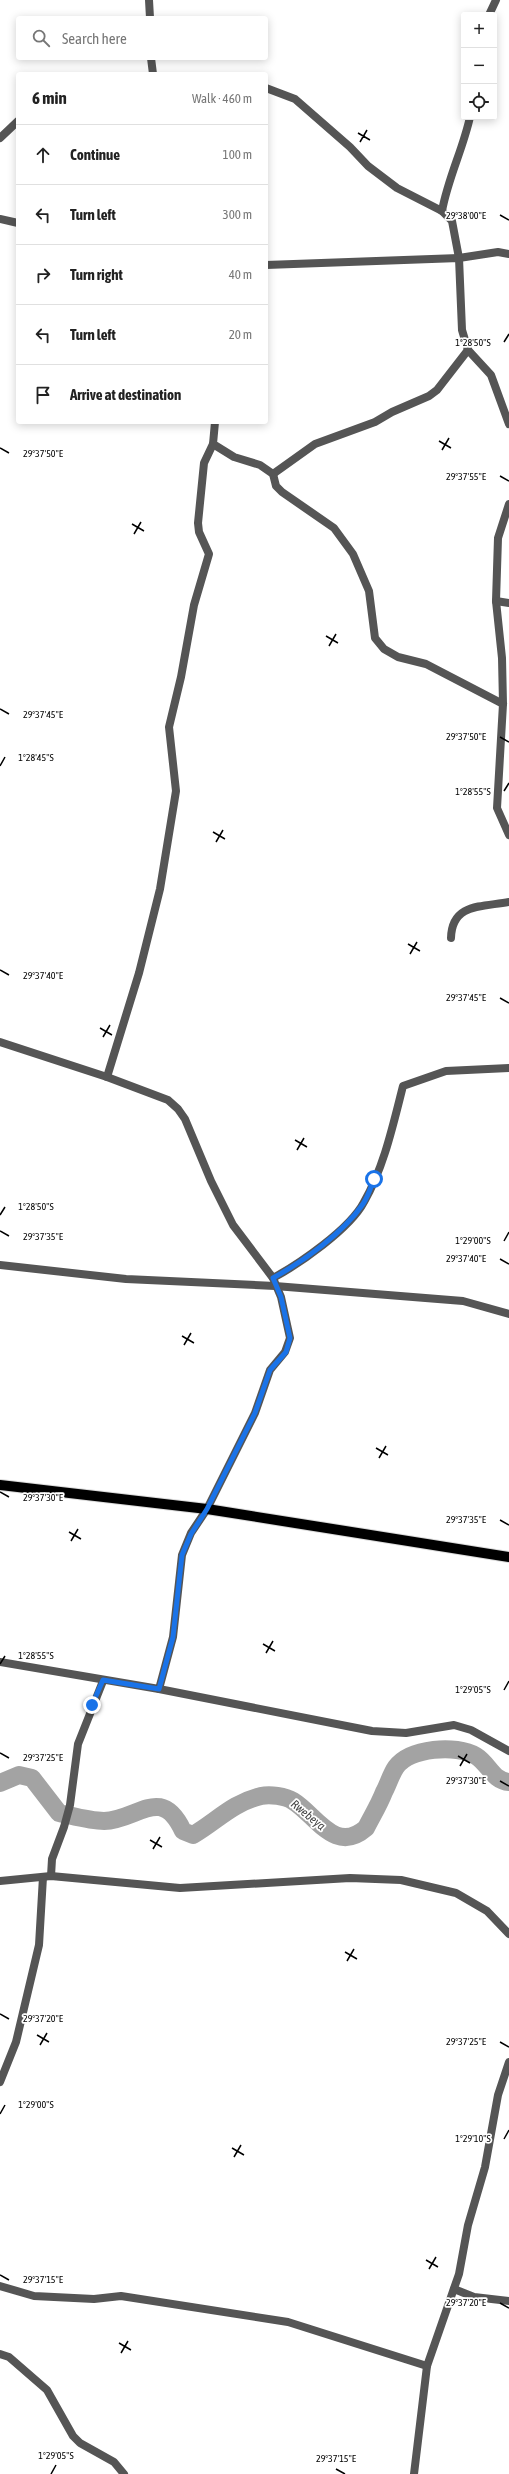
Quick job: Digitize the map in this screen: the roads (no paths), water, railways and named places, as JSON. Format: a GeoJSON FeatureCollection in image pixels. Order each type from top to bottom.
{"type":"FeatureCollection","features":[{"type":"Feature","properties":{"kind":"main road"},"geometry":{"type":"LineString","coordinates":[[0,1485],[207,1509],[509,1557]]}},
{"type":"Feature","properties":{"kind":"street"},"geometry":{"type":"LineString","coordinates":[[149,0],[150,16]]}},
{"type":"Feature","properties":{"kind":"street"},"geometry":{"type":"LineString","coordinates":[[490,12],[496,0]]}},
{"type":"Feature","properties":{"kind":"street"},"geometry":{"type":"LineString","coordinates":[[151,60],[153,72]]}},
{"type":"Feature","properties":{"kind":"street"},"geometry":{"type":"LineString","coordinates":[[268,89],[295,99],[350,147],[368,166],[391,184],[442,211],[452,221],[459,258],[462,330],[468,350],[490,375],[509,424]]}},
{"type":"Feature","properties":{"kind":"street"},"geometry":{"type":"LineString","coordinates":[[442,211],[451,172],[465,139],[469,120]]}},
{"type":"Feature","properties":{"kind":"street"},"geometry":{"type":"LineString","coordinates":[[0,138],[16,123]]}},
{"type":"Feature","properties":{"kind":"street"},"geometry":{"type":"LineString","coordinates":[[0,219],[16,223]]}},
{"type":"Feature","properties":{"kind":"street"},"geometry":{"type":"LineString","coordinates":[[268,265],[459,258],[498,252],[509,254]]}},
{"type":"Feature","properties":{"kind":"street"},"geometry":{"type":"LineString","coordinates":[[273,474],[315,444],[375,422],[392,412],[429,396],[437,390],[468,350]]}},
{"type":"Feature","properties":{"kind":"street"},"geometry":{"type":"LineString","coordinates":[[107,1077],[139,973],[160,889],[176,791],[169,727],[181,677],[194,605],[208,560],[208,554],[199,532],[198,523],[204,464],[214,444],[215,424]]}},
{"type":"Feature","properties":{"kind":"street"},"geometry":{"type":"LineString","coordinates":[[214,444],[234,457],[260,465],[273,474],[276,486],[282,492],[334,528],[353,554],[369,591],[375,638],[384,648],[398,657],[426,664],[503,704]]}},
{"type":"Feature","properties":{"kind":"street"},"geometry":{"type":"LineString","coordinates":[[509,504],[498,538],[496,601],[502,658],[503,704],[497,808],[509,835]]}},
{"type":"Feature","properties":{"kind":"street"},"geometry":{"type":"LineString","coordinates":[[496,601],[509,603]]}},
{"type":"Feature","properties":{"kind":"street"},"geometry":{"type":"LineString","coordinates":[[451,938],[451,927],[457,916],[469,908],[509,902]]}},
{"type":"Feature","properties":{"kind":"street"},"geometry":{"type":"LineString","coordinates":[[0,1042],[107,1077],[168,1100],[178,1108],[186,1119],[211,1181],[233,1225],[273,1278],[275,1286],[281,1297],[290,1338],[286,1352],[270,1370],[255,1413],[207,1509],[191,1534],[182,1555],[173,1637],[159,1689]]}},
{"type":"Feature","properties":{"kind":"street"},"geometry":{"type":"LineString","coordinates":[[273,1278],[295,1266],[350,1220],[364,1203],[389,1143],[403,1086],[446,1071],[509,1068]]}},
{"type":"Feature","properties":{"kind":"street"},"geometry":{"type":"LineString","coordinates":[[0,1265],[126,1279],[275,1286],[463,1301],[509,1314]]}},
{"type":"Feature","properties":{"kind":"street"},"geometry":{"type":"LineString","coordinates":[[0,1662],[159,1689],[372,1731],[406,1734],[454,1725],[471,1730],[509,1751]]}},
{"type":"Feature","properties":{"kind":"street"},"geometry":{"type":"LineString","coordinates":[[0,2082],[16,2042],[38,1946],[47,1876],[70,1805],[78,1744],[103,1680]]}},
{"type":"Feature","properties":{"kind":"street"},"geometry":{"type":"LineString","coordinates":[[0,1881],[47,1876],[180,1888],[350,1878],[401,1880],[456,1893],[487,1910],[509,1934]]}},
{"type":"Feature","properties":{"kind":"street"},"geometry":{"type":"LineString","coordinates":[[414,2474],[427,2366],[454,2289],[485,2167],[498,2095],[509,2062]]}},
{"type":"Feature","properties":{"kind":"street"},"geometry":{"type":"LineString","coordinates":[[0,2286],[34,2296],[94,2299],[121,2296],[288,2322],[427,2366]]}},
{"type":"Feature","properties":{"kind":"street"},"geometry":{"type":"LineString","coordinates":[[454,2289],[474,2297],[509,2301]]}},
{"type":"Feature","properties":{"kind":"street"},"geometry":{"type":"LineString","coordinates":[[0,2354],[9,2357],[47,2390],[73,2436],[80,2443],[114,2462],[124,2474]]}},
{"type":"Feature","properties":{"kind":"waterway","name":"Rwebeya"},"geometry":{"type":"LineString","coordinates":[[0,1783],[19,1775],[32,1778],[59,1813],[93,1820],[104,1821],[116,1819],[148,1808],[157,1807],[166,1809],[175,1817],[183,1831],[193,1835],[242,1803],[261,1796],[277,1796],[293,1801],[326,1830],[335,1835],[345,1837],[355,1835],[366,1828],[396,1767],[403,1761],[422,1752],[446,1749],[467,1752],[480,1759],[499,1779],[509,1782]]}}]}
